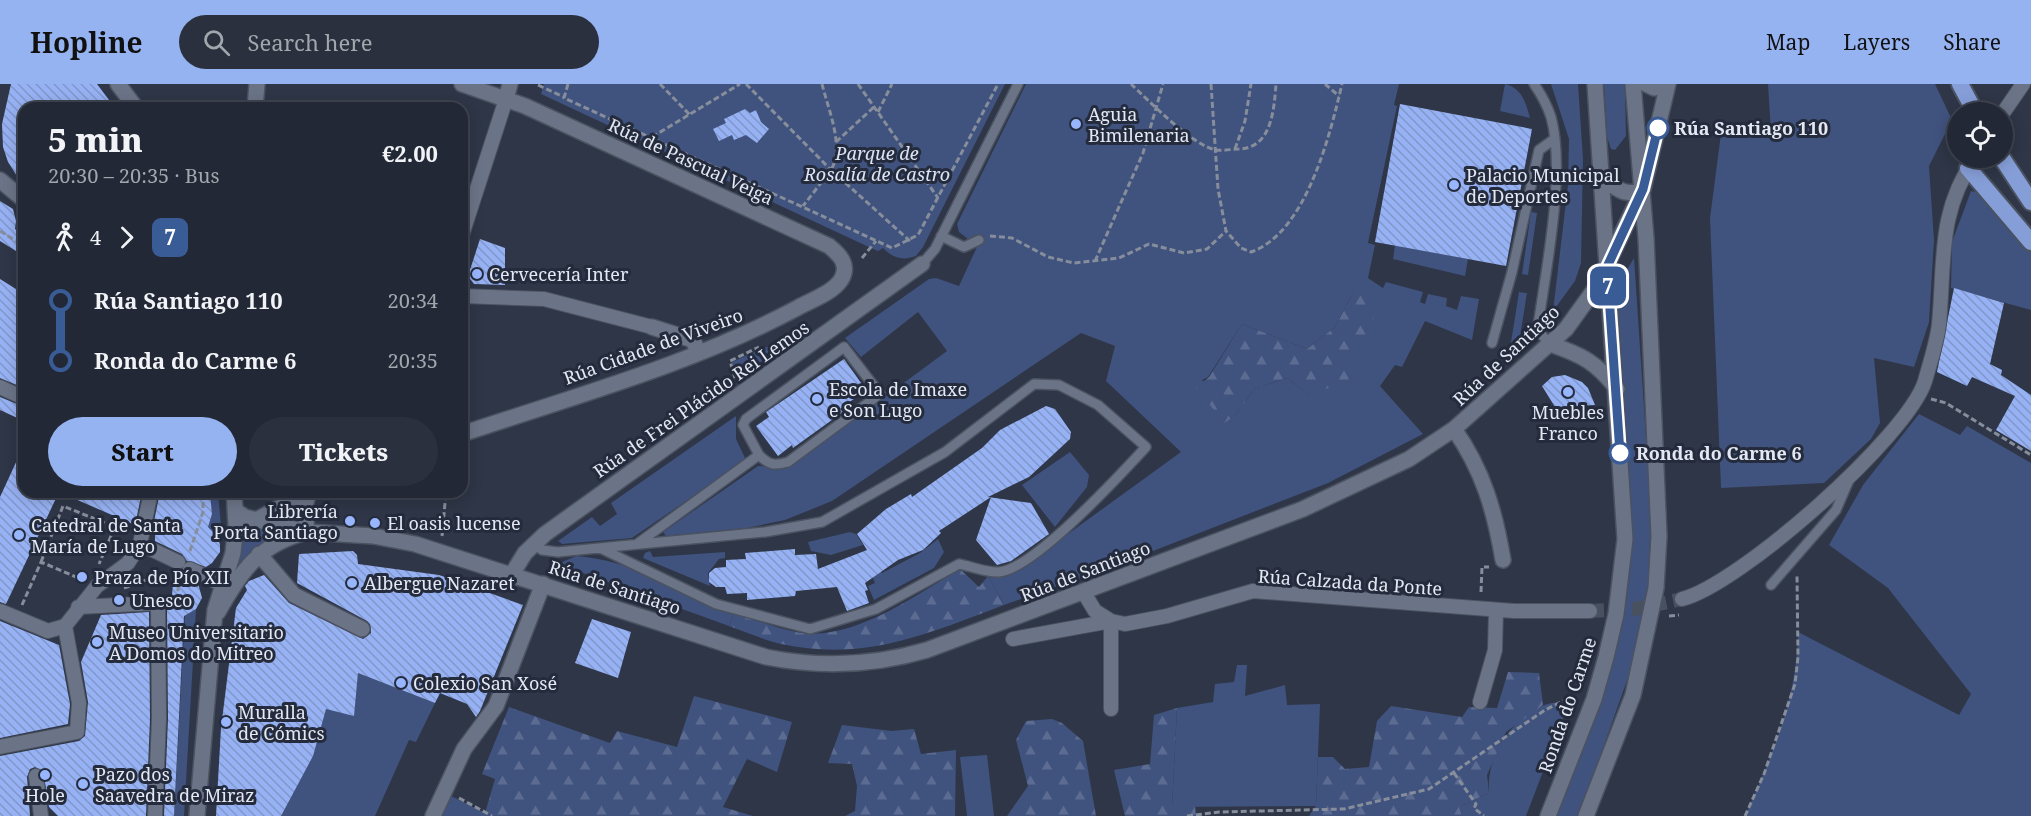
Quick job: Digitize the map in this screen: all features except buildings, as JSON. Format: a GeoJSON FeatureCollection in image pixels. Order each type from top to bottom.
{"type":"FeatureCollection","features":[{"type":"Feature","properties":{"kind":"highway"},"geometry":{"type":"LineString","coordinates":[[1960,84],[1970,102]]}},
{"type":"Feature","properties":{"kind":"highway"},"geometry":{"type":"LineString","coordinates":[[1975,168],[2031,242]]}},
{"type":"Feature","properties":{"kind":"highway"},"geometry":{"type":"LineString","coordinates":[[2009,168],[2031,202]]}},
{"type":"Feature","properties":{"kind":"street"},"geometry":{"type":"LineString","coordinates":[[118,84],[132,102]]}},
{"type":"Feature","properties":{"kind":"street"},"geometry":{"type":"LineString","coordinates":[[256,102],[257,84]]}},
{"type":"Feature","properties":{"kind":"street","name":"Rúa de Pascual Veiga"},"geometry":{"type":"LineString","coordinates":[[462,84],[508,91],[829,246],[839,254],[844,264],[844,273]]}},
{"type":"Feature","properties":{"kind":"street","name":"Ronda do Carme"},"geometry":{"type":"LineString","coordinates":[[1548,816],[1594,699],[1616,614],[1625,539],[1617,389],[1595,84]]}},
{"type":"Feature","properties":{"kind":"street"},"geometry":{"type":"LineString","coordinates":[[1586,816],[1633,695],[1656,588],[1659,536],[1643,189],[1633,84]]}},
{"type":"Feature","properties":{"kind":"street","name":"Rúa de Santiago"},"geometry":{"type":"LineString","coordinates":[[1646,84],[1654,88],[1666,84]]}},
{"type":"Feature","properties":{"kind":"street","name":"Rúa de Santiago"},"geometry":{"type":"LineString","coordinates":[[236,511],[245,517],[307,532],[373,536],[415,544],[766,657],[799,663],[832,664],[897,659],[1084,593],[1339,494],[1409,459],[1454,429],[1550,344],[1582,309],[1607,267],[1643,189],[1666,84]]}},
{"type":"Feature","properties":{"kind":"street"},"geometry":{"type":"LineString","coordinates":[[2011,102],[2023,84]]}},
{"type":"Feature","properties":{"kind":"street"},"geometry":{"type":"LineString","coordinates":[[468,216],[508,91]]}},
{"type":"Feature","properties":{"kind":"street"},"geometry":{"type":"LineString","coordinates":[[1682,599],[1693,597],[1760,556],[1886,438],[1920,396],[1939,326],[1945,225],[1969,168]]}},
{"type":"Feature","properties":{"kind":"street"},"geometry":{"type":"LineString","coordinates":[[1602,173],[1622,192],[1636,193],[1643,189]]}},
{"type":"Feature","properties":{"kind":"street"},"geometry":{"type":"LineString","coordinates":[[0,180],[18,195]]}},
{"type":"Feature","properties":{"kind":"street","name":"Rúa de Frei Plácido Rei Lemos"},"geometry":{"type":"LineString","coordinates":[[512,574],[534,543],[922,264]]}},
{"type":"Feature","properties":{"kind":"street","name":"Rúa Cidade de Viveiro"},"geometry":{"type":"LineString","coordinates":[[468,432],[752,332],[833,288],[844,273]]}},
{"type":"Feature","properties":{"kind":"street"},"geometry":{"type":"LineString","coordinates":[[468,297],[544,299],[693,340],[698,352]]}},
{"type":"Feature","properties":{"kind":"street"},"geometry":{"type":"LineString","coordinates":[[1550,344],[1574,351],[1590,361],[1617,389]]}},
{"type":"Feature","properties":{"kind":"street"},"geometry":{"type":"LineString","coordinates":[[0,387],[18,395]]}},
{"type":"Feature","properties":{"kind":"street"},"geometry":{"type":"LineString","coordinates":[[1454,429],[1480,472],[1489,496],[1497,561]]}},
{"type":"Feature","properties":{"kind":"street"},"geometry":{"type":"LineString","coordinates":[[0,611],[48,631],[65,626],[78,607],[101,583],[128,563],[140,544],[150,498]]}},
{"type":"Feature","properties":{"kind":"street"},"geometry":{"type":"LineString","coordinates":[[197,816],[216,601],[233,553],[235,498]]}},
{"type":"Feature","properties":{"kind":"street"},"geometry":{"type":"LineString","coordinates":[[258,519],[298,498]]}},
{"type":"Feature","properties":{"kind":"street"},"geometry":{"type":"LineString","coordinates":[[307,498],[305,506],[307,532]]}},
{"type":"Feature","properties":{"kind":"street","name":"Rúa de Santiago"},"geometry":{"type":"LineString","coordinates":[[214,620],[234,583],[259,554],[272,544],[307,532]]}},
{"type":"Feature","properties":{"kind":"street"},"geometry":{"type":"LineString","coordinates":[[140,544],[185,564],[221,584]]}},
{"type":"Feature","properties":{"kind":"street"},"geometry":{"type":"LineString","coordinates":[[259,554],[294,595],[363,630]]}},
{"type":"Feature","properties":{"kind":"street"},"geometry":{"type":"LineString","coordinates":[[433,816],[464,748],[496,706],[543,584]]}},
{"type":"Feature","properties":{"kind":"street","name":"Rúa Calzada da Ponte"},"geometry":{"type":"LineString","coordinates":[[1013,639],[1111,621],[1125,624],[1167,616],[1253,591],[1496,610],[1590,611]]}},
{"type":"Feature","properties":{"kind":"street"},"geometry":{"type":"LineString","coordinates":[[1084,593],[1095,611],[1111,621],[1110,709]]}},
{"type":"Feature","properties":{"kind":"street"},"geometry":{"type":"LineString","coordinates":[[78,607],[158,603],[159,719],[155,816]]}},
{"type":"Feature","properties":{"kind":"street"},"geometry":{"type":"LineString","coordinates":[[1480,702],[1495,650],[1496,610]]}},
{"type":"Feature","properties":{"kind":"street"},"geometry":{"type":"LineString","coordinates":[[0,747],[77,732],[79,703],[65,626]]}},
{"type":"Feature","properties":{"kind":"street"},"geometry":{"type":"LineString","coordinates":[[36,776],[41,816]]}},
{"type":"Feature","properties":{"kind":"lane"},"geometry":{"type":"LineString","coordinates":[[922,264],[942,236],[1018,84]]}},
{"type":"Feature","properties":{"kind":"lane"},"geometry":{"type":"LineString","coordinates":[[1534,84],[1551,118],[1556,169],[1554,205],[1538,326],[1550,344]]}},
{"type":"Feature","properties":{"kind":"lane"},"geometry":{"type":"LineString","coordinates":[[1492,343],[1512,272],[1539,150],[1553,140]]}},
{"type":"Feature","properties":{"kind":"lane"},"geometry":{"type":"LineString","coordinates":[[942,236],[964,247],[979,240]]}},
{"type":"Feature","properties":{"kind":"lane"},"geometry":{"type":"LineString","coordinates":[[844,347],[880,394],[788,462],[775,465],[767,463],[759,455],[743,425],[746,419],[844,347]]}},
{"type":"Feature","properties":{"kind":"lane"},"geometry":{"type":"LineString","coordinates":[[534,543],[547,552],[765,532],[822,522],[945,452],[1034,384],[1059,385],[1098,405],[1146,447],[1091,505],[1034,555],[1000,573],[959,564],[876,609],[810,629],[716,604],[600,548]]}},
{"type":"Feature","properties":{"kind":"lane"},"geometry":{"type":"LineString","coordinates":[[635,545],[759,455]]}},
{"type":"Feature","properties":{"kind":"lane"},"geometry":{"type":"LineString","coordinates":[[1771,585],[1836,510],[1852,472]]}},
{"type":"Feature","properties":{"kind":"path"},"geometry":{"type":"LineString","coordinates":[[564,98],[568,84]]}},
{"type":"Feature","properties":{"kind":"path"},"geometry":{"type":"LineString","coordinates":[[660,84],[690,115]]}},
{"type":"Feature","properties":{"kind":"path"},"geometry":{"type":"LineString","coordinates":[[652,137],[740,84]]}},
{"type":"Feature","properties":{"kind":"path"},"geometry":{"type":"LineString","coordinates":[[746,84],[831,170],[910,240]]}},
{"type":"Feature","properties":{"kind":"path"},"geometry":{"type":"LineString","coordinates":[[803,207],[837,160],[836,142],[822,84]]}},
{"type":"Feature","properties":{"kind":"path"},"geometry":{"type":"LineString","coordinates":[[858,84],[938,198]]}},
{"type":"Feature","properties":{"kind":"path"},"geometry":{"type":"LineString","coordinates":[[877,113],[892,84]]}},
{"type":"Feature","properties":{"kind":"path"},"geometry":{"type":"LineString","coordinates":[[538,85],[891,248],[918,235],[998,84]]}},
{"type":"Feature","properties":{"kind":"path"},"geometry":{"type":"LineString","coordinates":[[1131,84],[1192,137],[1215,150],[1253,147],[1262,140],[1268,130],[1275,105],[1276,84]]}},
{"type":"Feature","properties":{"kind":"path"},"geometry":{"type":"LineString","coordinates":[[1095,261],[1143,153],[1163,84]]}},
{"type":"Feature","properties":{"kind":"path"},"geometry":{"type":"LineString","coordinates":[[1211,84],[1215,150],[1226,231],[1241,248],[1251,252],[1263,248],[1279,234],[1299,205],[1323,155],[1342,84]]}},
{"type":"Feature","properties":{"kind":"path"},"geometry":{"type":"LineString","coordinates":[[1234,149],[1245,121],[1251,84]]}},
{"type":"Feature","properties":{"kind":"path"},"geometry":{"type":"LineString","coordinates":[[1325,84],[1339,96]]}},
{"type":"Feature","properties":{"kind":"path"},"geometry":{"type":"LineString","coordinates":[[836,142],[874,107]]}},
{"type":"Feature","properties":{"kind":"path"},"geometry":{"type":"LineString","coordinates":[[0,231],[18,242]]}},
{"type":"Feature","properties":{"kind":"path"},"geometry":{"type":"LineString","coordinates":[[979,240],[984,236],[1012,237],[1048,257],[1074,263],[1119,258],[1149,244],[1184,253],[1207,249],[1226,231]]}},
{"type":"Feature","properties":{"kind":"path"},"geometry":{"type":"LineString","coordinates":[[862,258],[876,241]]}},
{"type":"Feature","properties":{"kind":"path"},"geometry":{"type":"LineString","coordinates":[[1920,396],[1946,403],[2031,455]]}},
{"type":"Feature","properties":{"kind":"path"},"geometry":{"type":"LineString","coordinates":[[185,564],[203,512],[203,498]]}},
{"type":"Feature","properties":{"kind":"path"},"geometry":{"type":"LineString","coordinates":[[442,536],[445,498]]}},
{"type":"Feature","properties":{"kind":"path"},"geometry":{"type":"LineString","coordinates":[[16,618],[63,506],[124,531]]}},
{"type":"Feature","properties":{"kind":"path"},"geometry":{"type":"LineString","coordinates":[[41,562],[101,583],[99,562],[115,526]]}},
{"type":"Feature","properties":{"kind":"path"},"geometry":{"type":"LineString","coordinates":[[1745,816],[1764,774],[1795,684],[1798,657],[1796,556]]}},
{"type":"Feature","properties":{"kind":"path"},"geometry":{"type":"LineString","coordinates":[[1489,594],[1481,593],[1482,567],[1492,567],[1497,561]]}},
{"type":"Feature","properties":{"kind":"path"},"geometry":{"type":"LineString","coordinates":[[124,588],[167,572]]}},
{"type":"Feature","properties":{"kind":"path"},"geometry":{"type":"LineString","coordinates":[[1187,816],[1219,812],[1344,809],[1429,789],[1545,710],[1569,698],[1574,701]]}},
{"type":"Feature","properties":{"kind":"path"},"geometry":{"type":"LineString","coordinates":[[1454,773],[1476,804],[1474,808],[1484,816]]}},
{"type":"Feature","properties":{"kind":"path"},"geometry":{"type":"LineString","coordinates":[[445,789],[492,816]]}},
{"type":"Feature","properties":{"kind":"green space","name":"Parque de Rosalía de Castro"},"geometry":{"type":"Polygon","coordinates":[[[544,84],[1005,84],[923,247],[916,256],[902,258],[890,254],[883,248],[878,251],[871,248],[541,94],[544,84]]]}},
{"type":"Feature","properties":{"kind":"green space"},"geometry":{"type":"Polygon","coordinates":[[[1026,84],[1399,84],[1394,105],[1397,106],[1368,243],[1375,245],[1368,278],[1383,288],[1386,282],[1423,292],[1420,302],[1425,304],[1428,294],[1447,298],[1446,306],[1457,310],[1461,296],[1479,299],[1472,340],[1425,321],[1402,367],[1395,365],[1380,386],[1423,434],[1328,483],[1104,570],[1004,605],[988,576],[1005,577],[1032,560],[1181,452],[1106,381],[1115,346],[1081,333],[832,501],[785,520],[747,528],[666,536],[663,532],[758,466],[786,467],[802,458],[947,351],[918,312],[861,357],[845,338],[929,279],[936,278],[959,286],[982,236],[968,239],[959,232],[957,224],[1026,84]],[[1355,289],[1335,327],[1307,349],[1242,324],[1208,377],[1202,380],[1235,416],[1254,389],[1287,378],[1309,395],[1355,289]]]}},
{"type":"Feature","properties":{"kind":"green space"},"geometry":{"type":"Polygon","coordinates":[[[1505,84],[1519,93],[1525,102],[1530,118],[1500,111],[1505,84]]]}},
{"type":"Feature","properties":{"kind":"green space"},"geometry":{"type":"Polygon","coordinates":[[[1551,84],[1578,84],[1583,159],[1581,263],[1575,281],[1553,311],[1568,185],[1569,139],[1551,84]]]}},
{"type":"Feature","properties":{"kind":"green space"},"geometry":{"type":"Polygon","coordinates":[[[1604,84],[1625,84],[1626,136],[1615,150],[1611,149],[1607,137],[1604,84]]]}},
{"type":"Feature","properties":{"kind":"green space"},"geometry":{"type":"Polygon","coordinates":[[[1768,84],[1935,84],[1947,109],[1947,130],[1929,166],[1934,240],[1929,322],[1914,367],[1874,358],[1880,423],[1871,439],[1824,483],[1721,488],[1710,218],[1722,126],[1751,123],[1753,131],[1771,132],[1768,84]]]}},
{"type":"Feature","properties":{"kind":"green space"},"geometry":{"type":"Polygon","coordinates":[[[1971,191],[1985,194],[2031,251],[2031,310],[1951,288],[1952,242],[1971,191]]]}},
{"type":"Feature","properties":{"kind":"green space"},"geometry":{"type":"Polygon","coordinates":[[[1531,212],[1537,213],[1528,275],[1522,274],[1531,212]]]}},
{"type":"Feature","properties":{"kind":"green space"},"geometry":{"type":"Polygon","coordinates":[[[1395,245],[1468,259],[1465,276],[1393,259],[1395,245]]]}},
{"type":"Feature","properties":{"kind":"green space"},"geometry":{"type":"Polygon","coordinates":[[[1634,258],[1651,512],[1648,588],[1630,672],[1579,816],[1555,816],[1612,654],[1626,600],[1630,541],[1616,288],[1634,258]]]}},
{"type":"Feature","properties":{"kind":"green space"},"geometry":{"type":"Polygon","coordinates":[[[1355,289],[1379,303],[1348,381],[1309,395],[1287,378],[1254,389],[1235,416],[1224,423],[1196,387],[1209,377],[1242,324],[1307,349],[1335,327],[1355,289]]]}},
{"type":"Feature","properties":{"kind":"green space"},"geometry":{"type":"Polygon","coordinates":[[[1519,292],[1527,293],[1518,349],[1511,356],[1509,355],[1519,292]]]}},
{"type":"Feature","properties":{"kind":"green space"},"geometry":{"type":"Polygon","coordinates":[[[785,339],[787,345],[737,380],[732,362],[785,339]]]}},
{"type":"Feature","properties":{"kind":"green space"},"geometry":{"type":"Polygon","coordinates":[[[1919,414],[1960,435],[1967,426],[2031,463],[2031,816],[1745,816],[1773,749],[1788,703],[1797,656],[1798,632],[1959,715],[1971,694],[1888,588],[1829,545],[1863,485],[1919,414]]]}},
{"type":"Feature","properties":{"kind":"green space"},"geometry":{"type":"Polygon","coordinates":[[[736,416],[736,439],[746,460],[632,538],[562,544],[558,541],[592,517],[600,526],[617,514],[611,503],[736,416]]]}},
{"type":"Feature","properties":{"kind":"green space"},"geometry":{"type":"Polygon","coordinates":[[[1070,452],[1089,475],[1087,487],[1055,527],[1022,485],[1070,452]]]}},
{"type":"Feature","properties":{"kind":"green space"},"geometry":{"type":"Polygon","coordinates":[[[211,498],[219,498],[221,526],[218,537],[207,529],[212,514],[211,498]]]}},
{"type":"Feature","properties":{"kind":"green space"},"geometry":{"type":"Polygon","coordinates":[[[242,524],[278,531],[237,567],[235,565],[242,524]]]}},
{"type":"Feature","properties":{"kind":"green space"},"geometry":{"type":"Polygon","coordinates":[[[850,532],[856,534],[863,545],[831,555],[811,551],[808,542],[850,532]]]}},
{"type":"Feature","properties":{"kind":"green space"},"geometry":{"type":"Polygon","coordinates":[[[938,539],[944,552],[934,568],[874,600],[868,586],[875,583],[870,571],[876,568],[882,573],[920,553],[938,539]]]}},
{"type":"Feature","properties":{"kind":"green space"},"geometry":{"type":"Polygon","coordinates":[[[650,551],[653,557],[725,552],[725,558],[719,559],[708,573],[710,586],[643,558],[645,553],[650,551]]]}},
{"type":"Feature","properties":{"kind":"green space"},"geometry":{"type":"Polygon","coordinates":[[[576,556],[617,564],[677,586],[734,613],[729,626],[558,564],[576,556]]]}},
{"type":"Feature","properties":{"kind":"green space"},"geometry":{"type":"Polygon","coordinates":[[[960,569],[979,587],[988,576],[1004,605],[922,635],[868,647],[840,650],[812,649],[781,644],[729,626],[734,613],[796,632],[817,634],[838,631],[881,615],[960,569]]]}},
{"type":"Feature","properties":{"kind":"green space"},"geometry":{"type":"Polygon","coordinates":[[[196,609],[184,816],[174,816],[185,613],[196,609]]]}},
{"type":"Feature","properties":{"kind":"green space"},"geometry":{"type":"Polygon","coordinates":[[[1237,665],[1247,665],[1245,696],[1285,685],[1287,705],[1320,704],[1316,806],[1172,807],[1177,708],[1213,702],[1215,684],[1234,682],[1237,665]]]}},
{"type":"Feature","properties":{"kind":"green space"},"geometry":{"type":"Polygon","coordinates":[[[1508,672],[1539,673],[1543,705],[1506,732],[1487,775],[1489,793],[1459,807],[1462,816],[1309,816],[1316,806],[1318,757],[1333,757],[1345,769],[1369,767],[1377,721],[1391,706],[1462,717],[1469,707],[1497,708],[1508,672]]]}},
{"type":"Feature","properties":{"kind":"green space"},"geometry":{"type":"Polygon","coordinates":[[[358,673],[435,703],[416,742],[409,740],[375,816],[281,816],[326,709],[353,715],[358,673]]]}},
{"type":"Feature","properties":{"kind":"green space"},"geometry":{"type":"Polygon","coordinates":[[[694,696],[792,722],[777,772],[747,759],[723,807],[753,816],[491,816],[485,813],[495,779],[482,774],[509,707],[610,743],[617,731],[677,747],[694,696]]]}},
{"type":"Feature","properties":{"kind":"green space"},"geometry":{"type":"Polygon","coordinates":[[[1570,701],[1526,816],[1462,816],[1459,807],[1489,793],[1491,766],[1496,753],[1519,721],[1542,706],[1570,701]]]}},
{"type":"Feature","properties":{"kind":"green space"},"geometry":{"type":"Polygon","coordinates":[[[1177,708],[1172,806],[1195,806],[1196,816],[1125,816],[1114,770],[1150,764],[1154,715],[1177,708]]]}},
{"type":"Feature","properties":{"kind":"green space"},"geometry":{"type":"Polygon","coordinates":[[[1052,719],[1062,723],[1083,741],[1096,816],[1007,816],[1028,786],[1016,740],[1026,721],[1052,719]]]}},
{"type":"Feature","properties":{"kind":"green space"},"geometry":{"type":"Polygon","coordinates":[[[842,725],[892,731],[914,729],[921,754],[956,750],[955,816],[845,816],[855,811],[857,786],[852,764],[828,763],[842,725]]]}},
{"type":"Feature","properties":{"kind":"green space"},"geometry":{"type":"Polygon","coordinates":[[[987,755],[994,816],[967,816],[960,757],[987,755]]]}},
{"type":"Feature","properties":{"kind":"green space"},"geometry":{"type":"Polygon","coordinates":[[[449,795],[491,816],[439,816],[449,795]]]}},
{"type":"Feature","properties":{"kind":"tunnel"},"geometry":{"type":"LineString","coordinates":[[1590,611],[1634,609],[1682,599]]}},
{"type":"Feature","properties":{"kind":"bus line","name":"7"},"geometry":{"type":"LineString","coordinates":[[1620,453],[1607,267],[1643,189],[1658,128]]}},
{"type":"Feature","properties":{"kind":"place","name":"Aguia Bimilenaria"},"geometry":{"type":"Point","coordinates":[1076,124]}},
{"type":"Feature","properties":{"kind":"place","name":"Rúa Santiago 110"},"geometry":{"type":"Point","coordinates":[1658,128]}},
{"type":"Feature","properties":{"kind":"place","name":"Palacio Municipal de Deportes"},"geometry":{"type":"Point","coordinates":[1454,185]}},
{"type":"Feature","properties":{"kind":"place","name":"Cervecería Inter"},"geometry":{"type":"Point","coordinates":[477,274]}},
{"type":"Feature","properties":{"kind":"place","name":"Muebles Franco"},"geometry":{"type":"Point","coordinates":[1568,392]}},
{"type":"Feature","properties":{"kind":"place","name":"Escola de Imaxe e Son Lugo"},"geometry":{"type":"Point","coordinates":[817,399]}},
{"type":"Feature","properties":{"kind":"place","name":"Ronda do Carme 6"},"geometry":{"type":"Point","coordinates":[1620,453]}},
{"type":"Feature","properties":{"kind":"place","name":"Librería Porta Santiago"},"geometry":{"type":"Point","coordinates":[350,521]}},
{"type":"Feature","properties":{"kind":"place","name":"El oasis lucense"},"geometry":{"type":"Point","coordinates":[375,523]}},
{"type":"Feature","properties":{"kind":"place","name":"Catedral de Santa María de Lugo"},"geometry":{"type":"Point","coordinates":[19,535]}},
{"type":"Feature","properties":{"kind":"place","name":"Praza de Pío XII"},"geometry":{"type":"Point","coordinates":[82,577]}},
{"type":"Feature","properties":{"kind":"place","name":"Albergue Nazaret"},"geometry":{"type":"Point","coordinates":[352,583]}},
{"type":"Feature","properties":{"kind":"place","name":"Unesco"},"geometry":{"type":"Point","coordinates":[119,600]}},
{"type":"Feature","properties":{"kind":"place","name":"Museo Universitario A Domos do Mitreo"},"geometry":{"type":"Point","coordinates":[97,642]}},
{"type":"Feature","properties":{"kind":"place","name":"Colexio San Xosé"},"geometry":{"type":"Point","coordinates":[401,683]}},
{"type":"Feature","properties":{"kind":"place","name":"Muralla de Cómics"},"geometry":{"type":"Point","coordinates":[226,722]}},
{"type":"Feature","properties":{"kind":"place","name":"Hole"},"geometry":{"type":"Point","coordinates":[45,775]}},
{"type":"Feature","properties":{"kind":"place","name":"Pazo dos Saavedra de Miraz"},"geometry":{"type":"Point","coordinates":[83,784]}}]}
